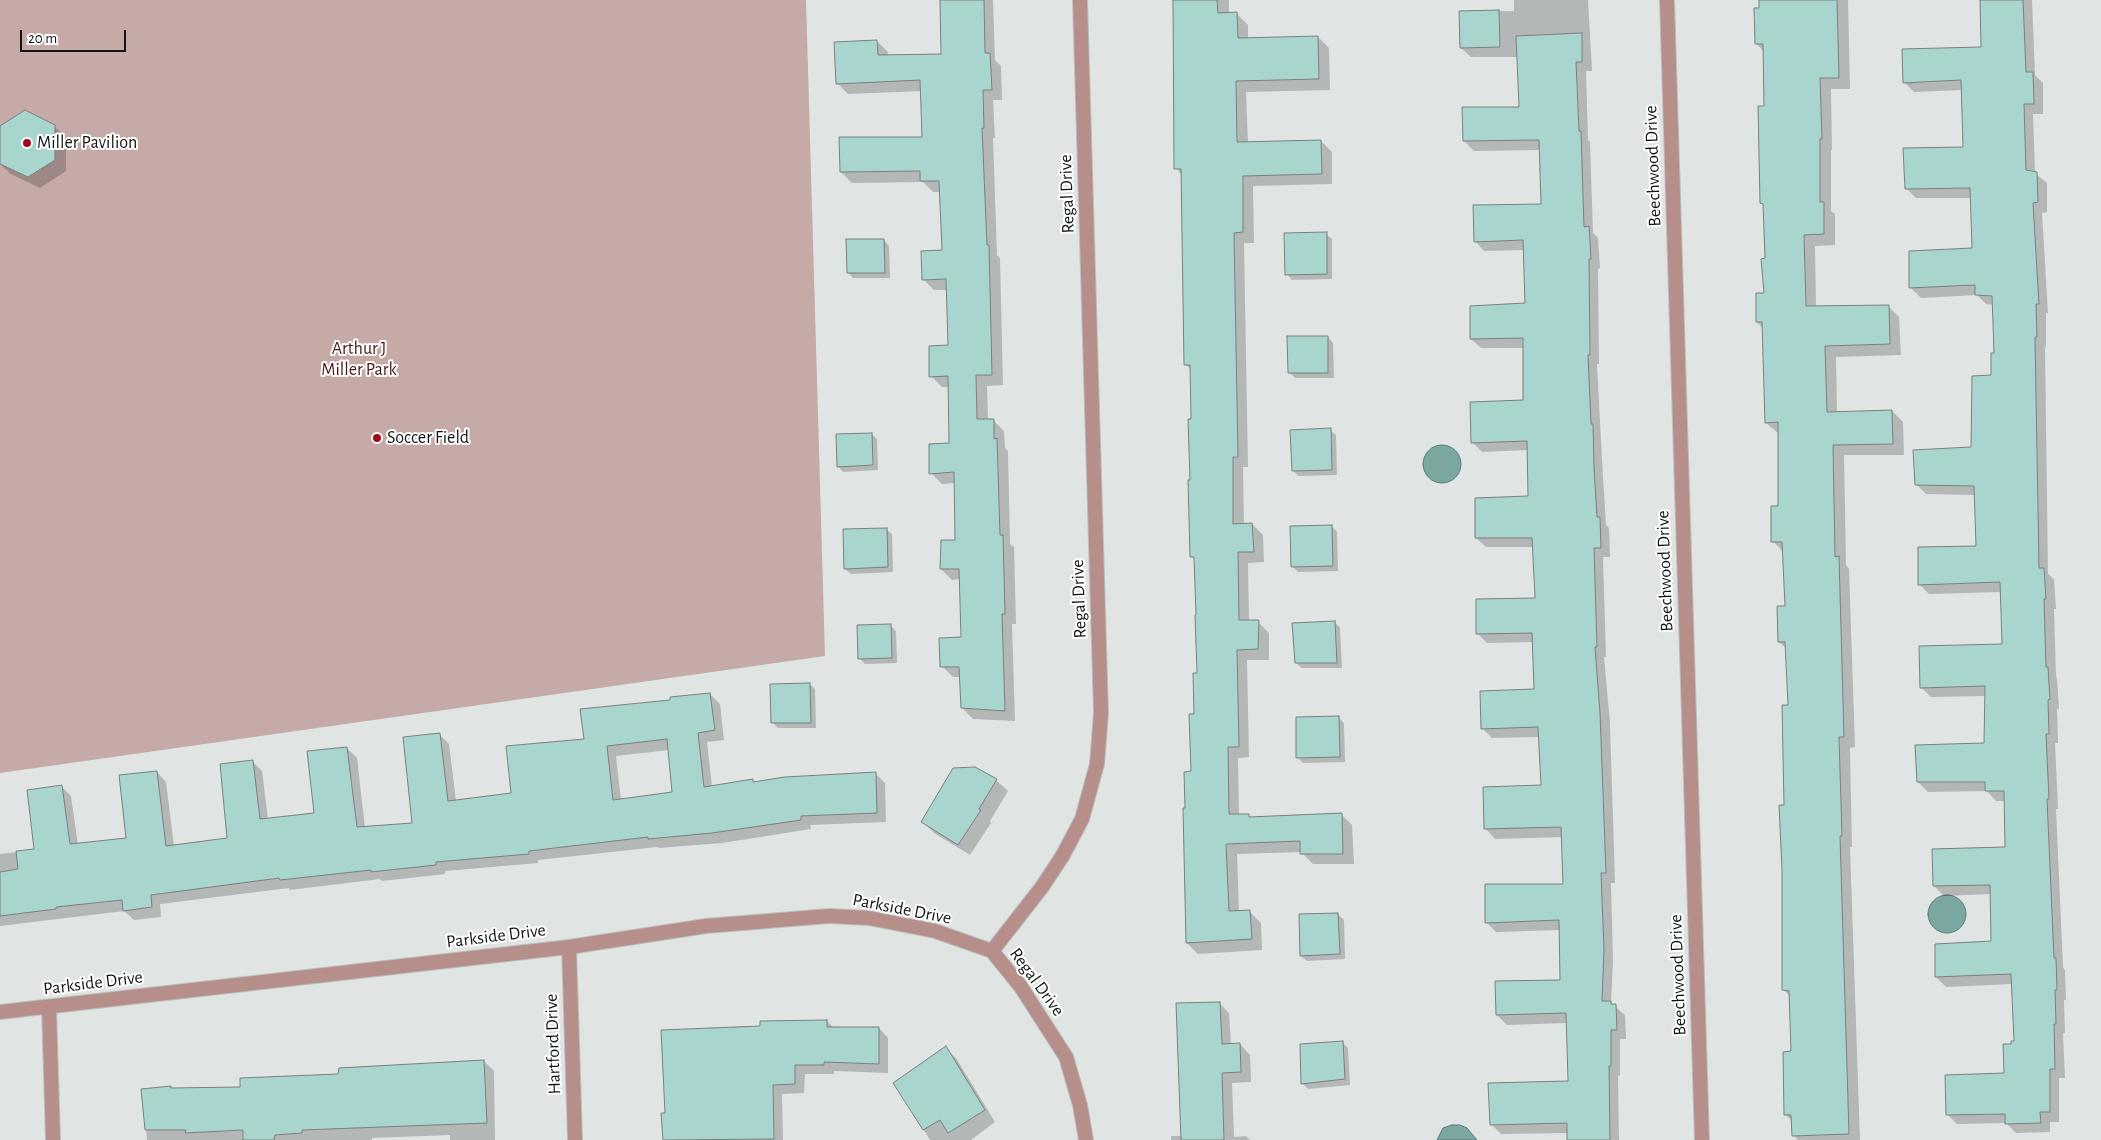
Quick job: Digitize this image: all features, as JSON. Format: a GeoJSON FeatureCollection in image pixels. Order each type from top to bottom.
{"type":"FeatureCollection","features":[{"type":"Feature","properties":{"kind":"street","name":"Regal Drive"},"geometry":{"type":"LineString","coordinates":[[1080,0],[1101,713],[1097,764],[1082,819],[1063,855],[1042,887],[992,951],[1021,987],[1066,1057],[1080,1105],[1086,1140]]}},
{"type":"Feature","properties":{"kind":"street","name":"Beechwood Drive"},"geometry":{"type":"LineString","coordinates":[[1667,0],[1702,1140]]}},
{"type":"Feature","properties":{"kind":"street","name":"Parkside Drive"},"geometry":{"type":"LineString","coordinates":[[0,1012],[569,947],[706,926],[829,916],[869,918],[935,931],[992,951]]}},
{"type":"Feature","properties":{"kind":"street","name":"Hartford Drive"},"geometry":{"type":"LineString","coordinates":[[569,947],[575,1140]]}},
{"type":"Feature","properties":{"kind":"street"},"geometry":{"type":"LineString","coordinates":[[49,1007],[53,1140]]}},
{"type":"Feature","properties":{"kind":"green space","name":"Arthur J Miller Park"},"geometry":{"type":"Polygon","coordinates":[[[0,0],[806,0],[825,656],[0,773],[0,0]]]}},
{"type":"Feature","properties":{"kind":"shaded area"},"geometry":{"type":"Polygon","coordinates":[[[1442,445],[1455,451],[1461,464],[1455,477],[1442,483],[1429,477],[1423,464],[1429,451],[1442,445]]]}},
{"type":"Feature","properties":{"kind":"shaded area"},"geometry":{"type":"Polygon","coordinates":[[[1947,895],[1960,901],[1966,914],[1960,927],[1947,933],[1934,927],[1928,914],[1934,901],[1947,895]]]}},
{"type":"Feature","properties":{"kind":"shaded area"},"geometry":{"type":"Polygon","coordinates":[[[1460,1125],[1467,1128],[1477,1140],[1437,1140],[1443,1128],[1460,1125]]]}},
{"type":"Feature","properties":{"kind":"building"},"geometry":{"type":"Polygon","coordinates":[[[940,0],[984,0],[985,53],[990,53],[992,90],[983,90],[984,128],[982,128],[987,245],[989,245],[992,375],[976,375],[977,419],[994,419],[994,439],[997,438],[1000,535],[1003,535],[1005,614],[1002,614],[1005,711],[961,708],[959,667],[940,667],[939,638],[961,637],[959,569],[940,569],[941,540],[955,540],[954,472],[929,474],[929,444],[949,443],[948,376],[929,377],[929,346],[948,345],[946,279],[922,280],[921,251],[942,250],[939,181],[920,181],[920,171],[840,172],[839,137],[922,137],[920,80],[836,84],[834,42],[877,40],[878,55],[941,54],[940,0]]]}},
{"type":"Feature","properties":{"kind":"building"},"geometry":{"type":"Polygon","coordinates":[[[1173,0],[1217,0],[1218,13],[1237,12],[1238,38],[1318,36],[1319,79],[1236,81],[1237,142],[1321,140],[1322,174],[1243,176],[1243,232],[1234,233],[1238,457],[1233,457],[1233,524],[1252,523],[1254,552],[1238,552],[1239,620],[1259,620],[1258,649],[1237,650],[1239,747],[1228,747],[1229,814],[1249,814],[1249,817],[1342,813],[1343,854],[1300,854],[1300,841],[1226,844],[1229,911],[1250,910],[1252,939],[1186,943],[1184,772],[1191,771],[1189,714],[1194,714],[1193,673],[1197,673],[1194,557],[1190,557],[1188,480],[1190,480],[1188,419],[1191,419],[1190,365],[1184,365],[1181,169],[1174,169],[1173,0]]]}},
{"type":"Feature","properties":{"kind":"building"},"geometry":{"type":"Polygon","coordinates":[[[1759,0],[1837,0],[1839,78],[1820,78],[1822,139],[1820,139],[1820,202],[1824,202],[1824,234],[1804,235],[1806,306],[1889,305],[1890,344],[1825,346],[1827,412],[1892,410],[1893,444],[1833,445],[1835,557],[1839,556],[1844,737],[1839,737],[1842,836],[1840,836],[1849,1134],[1792,1136],[1791,1115],[1784,1115],[1783,1052],[1791,1051],[1789,991],[1782,990],[1782,870],[1779,805],[1784,805],[1782,705],[1788,705],[1785,642],[1778,642],[1777,606],[1785,606],[1782,542],[1771,542],[1771,506],[1778,506],[1778,422],[1765,423],[1762,322],[1756,322],[1756,293],[1764,293],[1761,259],[1765,258],[1763,204],[1760,203],[1758,106],[1764,106],[1763,44],[1755,44],[1754,8],[1759,8],[1759,0]]]}},
{"type":"Feature","properties":{"kind":"building"},"geometry":{"type":"Polygon","coordinates":[[[1980,0],[2023,0],[2026,72],[2033,72],[2034,104],[2024,104],[2026,170],[2037,172],[2038,202],[2033,203],[2039,304],[2036,304],[2037,337],[2035,337],[2039,568],[2044,568],[2046,599],[2044,599],[2046,667],[2048,667],[2050,699],[2048,700],[2049,734],[2046,734],[2049,799],[2047,799],[2057,990],[2055,990],[2056,1024],[2054,1024],[2055,1069],[2050,1069],[2050,1112],[2040,1112],[2041,1123],[2005,1124],[2005,1114],[1946,1115],[1945,1075],[2004,1073],[2003,1044],[2011,1044],[2011,1041],[2014,1041],[2011,974],[1935,977],[1935,944],[1991,941],[1990,885],[1933,886],[1932,849],[2005,847],[2004,791],[1985,791],[1985,782],[1917,782],[1915,745],[1984,743],[1985,686],[1920,688],[1919,646],[2002,644],[2000,582],[1918,585],[1918,547],[1976,546],[1974,486],[1915,485],[1913,450],[1971,447],[1972,376],[1991,375],[1991,353],[1994,353],[1992,296],[1975,295],[1975,285],[1909,288],[1909,251],[1972,248],[1970,188],[1905,189],[1903,148],[1963,147],[1961,80],[1903,83],[1902,49],[1981,47],[1980,0]]]}},
{"type":"Feature","properties":{"kind":"building"},"geometry":{"type":"Polygon","coordinates":[[[1499,10],[1500,47],[1460,48],[1459,11],[1499,10]]]}},
{"type":"Feature","properties":{"kind":"building"},"geometry":{"type":"Polygon","coordinates":[[[1582,33],[1582,62],[1576,62],[1579,131],[1581,131],[1584,227],[1589,226],[1591,259],[1589,259],[1590,355],[1588,355],[1597,517],[1600,517],[1601,548],[1594,548],[1597,647],[1595,647],[1600,713],[1606,873],[1601,873],[1604,950],[1602,1001],[1611,1001],[1611,1004],[1616,1004],[1617,1030],[1611,1030],[1611,1066],[1609,1066],[1610,1140],[1567,1140],[1567,1123],[1490,1125],[1488,1083],[1568,1081],[1566,1013],[1496,1015],[1495,981],[1560,980],[1559,920],[1485,923],[1485,884],[1563,884],[1561,827],[1484,829],[1483,787],[1541,785],[1538,727],[1481,729],[1480,691],[1534,689],[1532,633],[1476,634],[1476,599],[1535,598],[1532,538],[1475,538],[1475,498],[1528,496],[1527,441],[1471,443],[1470,402],[1523,400],[1523,338],[1470,339],[1470,306],[1525,303],[1523,240],[1474,242],[1473,205],[1541,204],[1539,140],[1463,141],[1462,107],[1519,107],[1516,36],[1582,33]]]}},
{"type":"Feature","properties":{"kind":"building","name":"Miller Pavilion"},"geometry":{"type":"Polygon","coordinates":[[[25,110],[55,125],[55,160],[28,177],[0,164],[0,126],[25,110]]]}},
{"type":"Feature","properties":{"kind":"building"},"geometry":{"type":"Polygon","coordinates":[[[1327,232],[1327,274],[1285,275],[1284,233],[1327,232]]]}},
{"type":"Feature","properties":{"kind":"building"},"geometry":{"type":"Polygon","coordinates":[[[846,239],[884,239],[885,273],[847,273],[846,239]]]}},
{"type":"Feature","properties":{"kind":"building"},"geometry":{"type":"Polygon","coordinates":[[[1287,336],[1328,336],[1328,373],[1288,373],[1287,336]]]}},
{"type":"Feature","properties":{"kind":"building"},"geometry":{"type":"Polygon","coordinates":[[[1331,428],[1332,470],[1292,471],[1290,430],[1331,428]]]}},
{"type":"Feature","properties":{"kind":"building"},"geometry":{"type":"Polygon","coordinates":[[[872,433],[873,465],[837,467],[836,434],[872,433]]]}},
{"type":"Feature","properties":{"kind":"building"},"geometry":{"type":"Polygon","coordinates":[[[1332,525],[1333,566],[1291,567],[1290,526],[1332,525]]]}},
{"type":"Feature","properties":{"kind":"building"},"geometry":{"type":"Polygon","coordinates":[[[887,528],[888,567],[844,569],[843,529],[887,528]]]}},
{"type":"Feature","properties":{"kind":"building"},"geometry":{"type":"Polygon","coordinates":[[[1335,621],[1337,663],[1295,663],[1292,623],[1335,621]]]}},
{"type":"Feature","properties":{"kind":"building"},"geometry":{"type":"Polygon","coordinates":[[[891,624],[892,658],[858,659],[857,625],[891,624]]]}},
{"type":"Feature","properties":{"kind":"building"},"geometry":{"type":"Polygon","coordinates":[[[810,683],[811,723],[771,723],[770,684],[810,683]]]}},
{"type":"Feature","properties":{"kind":"building"},"geometry":{"type":"Polygon","coordinates":[[[710,693],[715,730],[698,733],[704,787],[753,779],[753,782],[785,777],[876,772],[877,813],[801,816],[801,820],[712,833],[648,839],[648,837],[529,851],[529,854],[436,862],[436,865],[371,872],[371,870],[280,880],[279,878],[151,895],[152,907],[123,911],[122,900],[56,907],[56,909],[0,916],[0,872],[18,869],[16,851],[34,849],[27,790],[62,785],[70,844],[126,838],[119,775],[157,771],[166,846],[227,838],[220,764],[253,760],[260,819],[314,813],[307,751],[347,747],[357,827],[412,823],[403,737],[440,733],[448,801],[511,793],[506,746],[584,739],[580,709],[670,700],[670,697],[710,693]],[[667,739],[607,746],[613,800],[672,792],[667,739]]]}},
{"type":"Feature","properties":{"kind":"building"},"geometry":{"type":"Polygon","coordinates":[[[1339,716],[1340,757],[1296,758],[1296,717],[1339,716]]]}},
{"type":"Feature","properties":{"kind":"building"},"geometry":{"type":"Polygon","coordinates":[[[975,767],[997,779],[979,809],[981,810],[958,845],[921,822],[953,768],[975,767]]]}},
{"type":"Feature","properties":{"kind":"building"},"geometry":{"type":"Polygon","coordinates":[[[1338,913],[1340,954],[1300,956],[1299,914],[1338,913]]]}},
{"type":"Feature","properties":{"kind":"building"},"geometry":{"type":"Polygon","coordinates":[[[1220,1002],[1222,1044],[1240,1043],[1241,1072],[1222,1073],[1224,1140],[1181,1140],[1176,1003],[1220,1002]]]}},
{"type":"Feature","properties":{"kind":"building"},"geometry":{"type":"Polygon","coordinates":[[[827,1020],[827,1027],[879,1027],[879,1064],[824,1062],[824,1065],[795,1065],[795,1084],[773,1085],[774,1139],[663,1140],[661,1113],[665,1113],[661,1030],[760,1026],[760,1021],[827,1020]]]}},
{"type":"Feature","properties":{"kind":"building"},"geometry":{"type":"Polygon","coordinates":[[[1343,1041],[1345,1079],[1301,1084],[1300,1044],[1343,1041]]]}},
{"type":"Feature","properties":{"kind":"building"},"geometry":{"type":"Polygon","coordinates":[[[946,1046],[985,1110],[948,1133],[940,1120],[923,1130],[893,1083],[946,1046]]]}},
{"type":"Feature","properties":{"kind":"building"},"geometry":{"type":"Polygon","coordinates":[[[484,1060],[487,1123],[302,1130],[302,1133],[275,1135],[274,1140],[243,1140],[243,1130],[185,1133],[186,1130],[145,1130],[141,1089],[171,1086],[171,1088],[240,1087],[240,1078],[338,1074],[339,1068],[484,1060]]]}},
{"type":"Feature","properties":{"kind":"place","name":"Miller Pavilion"},"geometry":{"type":"Point","coordinates":[27,143]}},
{"type":"Feature","properties":{"kind":"place","name":"Soccer Field"},"geometry":{"type":"Point","coordinates":[377,438]}}]}
